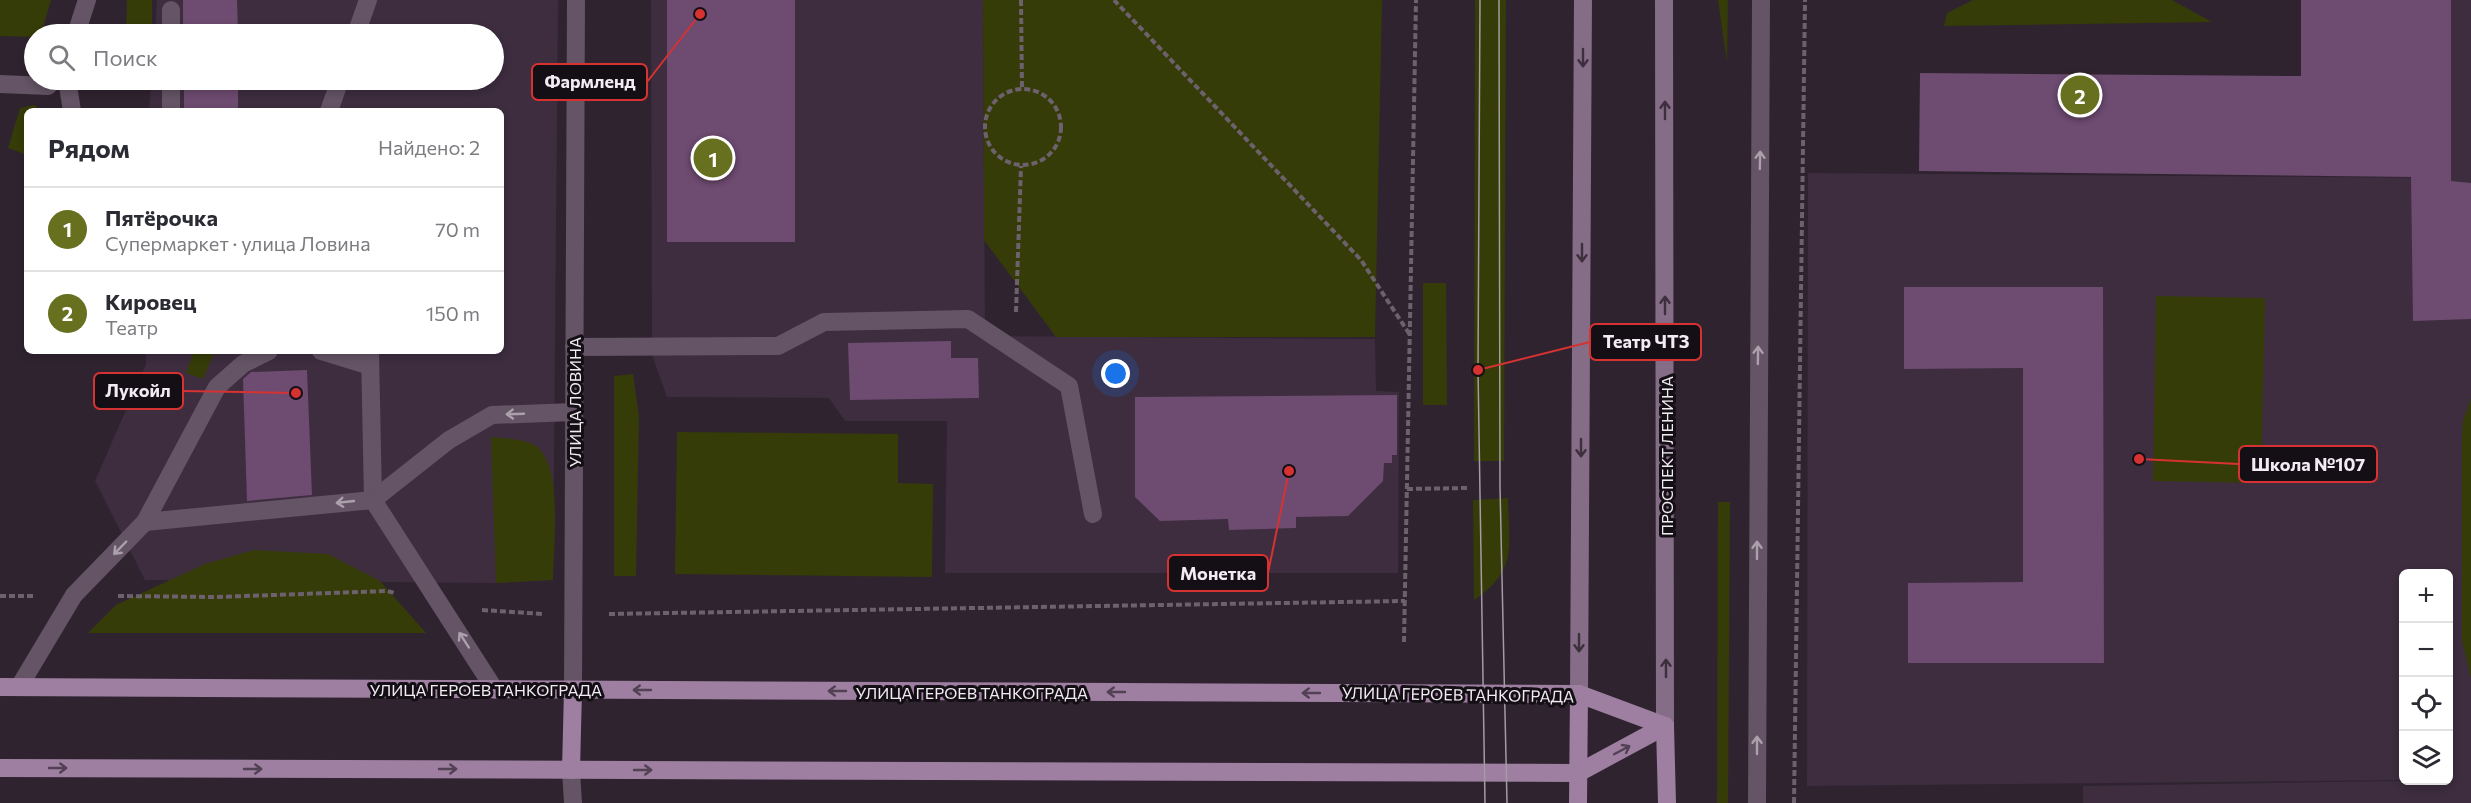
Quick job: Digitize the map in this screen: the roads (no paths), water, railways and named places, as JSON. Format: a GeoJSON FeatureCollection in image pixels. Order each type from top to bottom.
{"type":"FeatureCollection","features":[{"type":"Feature","properties":{"kind":"main road"},"geometry":{"type":"LineString","coordinates":[[1578,803],[1583,0]]}},
{"type":"Feature","properties":{"kind":"main road","name":"ПРОСПЕКТ ЛЕНИНА"},"geometry":{"type":"LineString","coordinates":[[1664,0],[1667,803]]}},
{"type":"Feature","properties":{"kind":"main road","name":"УЛИЦА ГЕРОЕВ ТАНКОГРАДА"},"geometry":{"type":"LineString","coordinates":[[0,687],[1579,694],[1665,726]]}},
{"type":"Feature","properties":{"kind":"main road","name":"УЛИЦА ЛОВИНА"},"geometry":{"type":"LineString","coordinates":[[572,770],[573,690]]}},
{"type":"Feature","properties":{"kind":"main road"},"geometry":{"type":"LineString","coordinates":[[0,768],[1578,773],[1665,726]]}},
{"type":"Feature","properties":{"kind":"street"},"geometry":{"type":"LineString","coordinates":[[79,24],[87,0]]}},
{"type":"Feature","properties":{"kind":"street"},"geometry":{"type":"LineString","coordinates":[[360,24],[368,0]]}},
{"type":"Feature","properties":{"kind":"street","name":"УЛИЦА ЛОВИНА"},"geometry":{"type":"LineString","coordinates":[[573,690],[576,0]]}},
{"type":"Feature","properties":{"kind":"street"},"geometry":{"type":"LineString","coordinates":[[1757,803],[1761,0]]}},
{"type":"Feature","properties":{"kind":"street"},"geometry":{"type":"LineString","coordinates":[[171,10],[171,24]]}},
{"type":"Feature","properties":{"kind":"street"},"geometry":{"type":"LineString","coordinates":[[0,84],[24,85]]}},
{"type":"Feature","properties":{"kind":"street"},"geometry":{"type":"LineString","coordinates":[[69,90],[72,108]]}},
{"type":"Feature","properties":{"kind":"street"},"geometry":{"type":"LineString","coordinates":[[171,90],[171,108]]}},
{"type":"Feature","properties":{"kind":"street"},"geometry":{"type":"LineString","coordinates":[[329,108],[336,90]]}},
{"type":"Feature","properties":{"kind":"street"},"geometry":{"type":"LineString","coordinates":[[574,347],[778,346],[824,322],[968,319],[1070,386],[1093,514]]}},
{"type":"Feature","properties":{"kind":"street"},"geometry":{"type":"LineString","coordinates":[[19,687],[75,595],[146,522],[217,387],[243,364],[263,354]]}},
{"type":"Feature","properties":{"kind":"street"},"geometry":{"type":"LineString","coordinates":[[339,354],[370,359],[373,500],[495,690]]}},
{"type":"Feature","properties":{"kind":"street"},"geometry":{"type":"LineString","coordinates":[[146,522],[373,500],[449,440],[492,415],[574,412]]}},
{"type":"Feature","properties":{"kind":"street","name":"УЛИЦА ЛОВИНА"},"geometry":{"type":"LineString","coordinates":[[572,770],[573,803]]}},
{"type":"Feature","properties":{"kind":"tram line"},"geometry":{"type":"LineString","coordinates":[[1480,0],[1478,370],[1485,803]]}},
{"type":"Feature","properties":{"kind":"tram line"},"geometry":{"type":"LineString","coordinates":[[1499,0],[1500,487],[1507,803]]}},
{"type":"Feature","properties":{"kind":"place","name":"Фармленд"},"geometry":{"type":"Point","coordinates":[700,14]}},
{"type":"Feature","properties":{"kind":"place","name":"Кировец"},"geometry":{"type":"Point","coordinates":[2080,95]}},
{"type":"Feature","properties":{"kind":"place","name":"Пятёрочка"},"geometry":{"type":"Point","coordinates":[713,158]}},
{"type":"Feature","properties":{"kind":"place","name":"Театр ЧТЗ"},"geometry":{"type":"Point","coordinates":[1478,370]}},
{"type":"Feature","properties":{"kind":"place","name":"Лукойл"},"geometry":{"type":"Point","coordinates":[296,393]}},
{"type":"Feature","properties":{"kind":"place","name":"Школа №107"},"geometry":{"type":"Point","coordinates":[2139,459]}},
{"type":"Feature","properties":{"kind":"place","name":"Монетка"},"geometry":{"type":"Point","coordinates":[1289,471]}}]}
